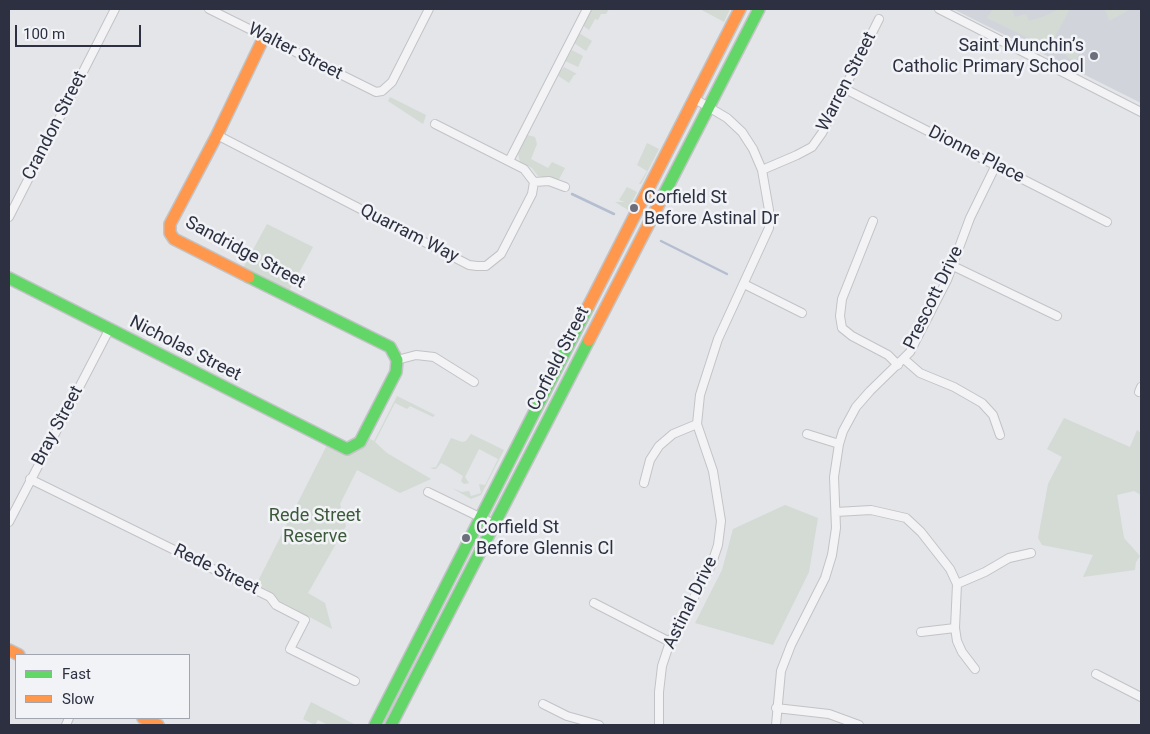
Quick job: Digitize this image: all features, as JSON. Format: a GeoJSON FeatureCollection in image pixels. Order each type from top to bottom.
{"type":"FeatureCollection","features":[{"type":"Feature","properties":{"kind":"main road","name":"Corfield Street"},"geometry":{"type":"LineString","coordinates":[[375,725],[740,9]]}},
{"type":"Feature","properties":{"kind":"main road","name":"Corfield Street"},"geometry":{"type":"LineString","coordinates":[[391,725],[759,9]]}},
{"type":"Feature","properties":{"kind":"main road","name":"Sandridge Street"},"geometry":{"type":"LineString","coordinates":[[264,37],[217,135],[170,224],[171,236],[384,344],[395,353],[397,360]]}},
{"type":"Feature","properties":{"kind":"main road","name":"Nicholas Street"},"geometry":{"type":"LineString","coordinates":[[9,278],[347,449],[360,442],[396,372],[397,360]]}},
{"type":"Feature","properties":{"kind":"main road"},"geometry":{"type":"LineString","coordinates":[[145,719],[158,725]]}},
{"type":"Feature","properties":{"kind":"street","name":"Crandon Street"},"geometry":{"type":"LineString","coordinates":[[9,217],[115,9]]}},
{"type":"Feature","properties":{"kind":"street","name":"Walter Street"},"geometry":{"type":"LineString","coordinates":[[209,9],[369,90],[382,91],[392,82],[429,9]]}},
{"type":"Feature","properties":{"kind":"street"},"geometry":{"type":"LineString","coordinates":[[509,161],[586,9]]}},
{"type":"Feature","properties":{"kind":"street"},"geometry":{"type":"LineString","coordinates":[[939,9],[1141,112]]}},
{"type":"Feature","properties":{"kind":"street","name":"Warren Street"},"geometry":{"type":"LineString","coordinates":[[762,170],[798,156],[812,147],[822,133],[879,20]]}},
{"type":"Feature","properties":{"kind":"street","name":"Dionne Place"},"geometry":{"type":"LineString","coordinates":[[845,89],[1107,222]]}},
{"type":"Feature","properties":{"kind":"street","name":"Astinal Drive"},"geometry":{"type":"LineString","coordinates":[[659,725],[659,692],[662,666],[670,642],[710,566],[718,545],[721,521],[713,471],[697,424],[700,395],[718,339],[769,228],[769,210],[762,170],[753,149],[742,132],[727,118],[695,99]]}},
{"type":"Feature","properties":{"kind":"street"},"geometry":{"type":"LineString","coordinates":[[435,124],[524,169],[534,182],[544,180],[565,188]]}},
{"type":"Feature","properties":{"kind":"street","name":"Quarram Way"},"geometry":{"type":"LineString","coordinates":[[217,135],[469,265],[486,266],[501,254],[532,194],[534,182]]}},
{"type":"Feature","properties":{"kind":"street","name":"Prescott Drive"},"geometry":{"type":"LineString","coordinates":[[776,725],[776,708],[781,671],[790,645],[825,578],[830,563],[836,528],[834,477],[838,444],[856,407],[901,362],[915,344],[953,266],[970,218],[996,165]]}},
{"type":"Feature","properties":{"kind":"street"},"geometry":{"type":"LineString","coordinates":[[873,221],[842,299],[840,316],[842,328],[852,336],[920,374],[954,387],[982,403],[993,415],[1000,435]]}},
{"type":"Feature","properties":{"kind":"street"},"geometry":{"type":"LineString","coordinates":[[953,266],[1057,316]]}},
{"type":"Feature","properties":{"kind":"street"},"geometry":{"type":"LineString","coordinates":[[744,284],[802,314]]}},
{"type":"Feature","properties":{"kind":"street","name":"Bray Street"},"geometry":{"type":"LineString","coordinates":[[9,522],[109,330]]}},
{"type":"Feature","properties":{"kind":"street"},"geometry":{"type":"LineString","coordinates":[[397,360],[416,356],[434,357],[474,382]]}},
{"type":"Feature","properties":{"kind":"street"},"geometry":{"type":"LineString","coordinates":[[644,483],[650,460],[659,446],[673,434],[697,424]]}},
{"type":"Feature","properties":{"kind":"street"},"geometry":{"type":"LineString","coordinates":[[807,434],[838,444]]}},
{"type":"Feature","properties":{"kind":"street","name":"Rede Street"},"geometry":{"type":"LineString","coordinates":[[30,479],[270,597],[276,605],[305,620],[290,649],[355,682]]}},
{"type":"Feature","properties":{"kind":"street"},"geometry":{"type":"LineString","coordinates":[[428,492],[494,524]]}},
{"type":"Feature","properties":{"kind":"street"},"geometry":{"type":"LineString","coordinates":[[836,512],[871,510],[906,518],[921,532],[945,562],[957,584],[955,628],[962,652],[975,669]]}},
{"type":"Feature","properties":{"kind":"street"},"geometry":{"type":"LineString","coordinates":[[957,584],[986,572],[1009,558],[1030,553]]}},
{"type":"Feature","properties":{"kind":"street"},"geometry":{"type":"LineString","coordinates":[[594,603],[670,642]]}},
{"type":"Feature","properties":{"kind":"street"},"geometry":{"type":"LineString","coordinates":[[921,632],[955,628]]}},
{"type":"Feature","properties":{"kind":"street"},"geometry":{"type":"LineString","coordinates":[[1096,674],[1141,697]]}},
{"type":"Feature","properties":{"kind":"street"},"geometry":{"type":"LineString","coordinates":[[543,704],[567,716],[599,725]]}},
{"type":"Feature","properties":{"kind":"street"},"geometry":{"type":"LineString","coordinates":[[776,708],[829,714],[859,725]]}},
{"type":"Feature","properties":{"kind":"shaded area","name":"Saint Munchin’s Catholic Primary School"},"geometry":{"type":"Polygon","coordinates":[[[953,9],[1141,9],[1141,103],[953,9]]]}},
{"type":"Feature","properties":{"kind":"green space"},"geometry":{"type":"Polygon","coordinates":[[[592,9],[609,9],[606,14],[601,14],[598,20],[595,19],[589,30],[583,26],[592,9]]]}},
{"type":"Feature","properties":{"kind":"green space"},"geometry":{"type":"Polygon","coordinates":[[[700,9],[730,9],[724,22],[700,9]]]}},
{"type":"Feature","properties":{"kind":"green space"},"geometry":{"type":"Polygon","coordinates":[[[993,9],[1012,9],[1015,17],[1026,14],[1029,21],[1059,9],[1070,9],[1049,48],[987,18],[993,9]]]}},
{"type":"Feature","properties":{"kind":"green space"},"geometry":{"type":"Polygon","coordinates":[[[1105,9],[1131,9],[1109,21],[1105,9]]]}},
{"type":"Feature","properties":{"kind":"green space"},"geometry":{"type":"Polygon","coordinates":[[[579,33],[592,41],[586,51],[574,43],[579,33]]]}},
{"type":"Feature","properties":{"kind":"green space"},"geometry":{"type":"Polygon","coordinates":[[[1071,40],[1082,46],[1076,60],[1084,64],[1085,67],[1068,58],[1064,53],[1071,40]]]}},
{"type":"Feature","properties":{"kind":"green space"},"geometry":{"type":"Polygon","coordinates":[[[572,50],[583,56],[578,67],[565,61],[572,50]]]}},
{"type":"Feature","properties":{"kind":"green space"},"geometry":{"type":"Polygon","coordinates":[[[564,67],[577,74],[574,75],[569,83],[557,75],[564,67]]]}},
{"type":"Feature","properties":{"kind":"green space"},"geometry":{"type":"Polygon","coordinates":[[[390,97],[426,115],[423,124],[388,101],[390,97]]]}},
{"type":"Feature","properties":{"kind":"green space"},"geometry":{"type":"Polygon","coordinates":[[[527,135],[535,137],[537,144],[531,159],[548,168],[552,162],[565,168],[558,181],[538,176],[532,168],[520,162],[518,153],[527,135]]]}},
{"type":"Feature","properties":{"kind":"green space"},"geometry":{"type":"Polygon","coordinates":[[[647,143],[659,149],[641,184],[639,184],[647,171],[637,165],[647,143]]]}},
{"type":"Feature","properties":{"kind":"green space"},"geometry":{"type":"Polygon","coordinates":[[[627,187],[637,192],[628,210],[615,202],[625,202],[619,200],[627,187]]]}},
{"type":"Feature","properties":{"kind":"green space"},"geometry":{"type":"Polygon","coordinates":[[[267,224],[313,247],[289,291],[243,268],[267,224]]]}},
{"type":"Feature","properties":{"kind":"green space","name":"Rede Street Reserve"},"geometry":{"type":"Polygon","coordinates":[[[397,396],[435,415],[433,417],[410,406],[407,409],[395,403],[375,442],[387,453],[431,479],[400,493],[357,470],[340,504],[346,526],[308,593],[325,603],[332,629],[276,599],[268,590],[256,585],[327,445],[349,453],[360,448],[368,438],[374,441],[397,396]]]}},
{"type":"Feature","properties":{"kind":"green space"},"geometry":{"type":"Polygon","coordinates":[[[1064,418],[1130,447],[1137,430],[1141,433],[1141,495],[1134,491],[1117,495],[1124,538],[1140,556],[1136,562],[1135,570],[1083,577],[1093,555],[1042,545],[1038,538],[1048,484],[1062,457],[1047,449],[1064,418]]]}},
{"type":"Feature","properties":{"kind":"green space"},"geometry":{"type":"Polygon","coordinates":[[[471,434],[504,450],[481,495],[471,499],[452,488],[462,492],[469,491],[471,496],[481,493],[479,484],[485,485],[498,459],[479,449],[465,477],[469,483],[464,484],[461,481],[463,476],[441,463],[436,469],[430,468],[436,467],[451,438],[462,442],[466,441],[471,434]]]}},
{"type":"Feature","properties":{"kind":"green space"},"geometry":{"type":"Polygon","coordinates":[[[785,505],[818,518],[809,572],[773,645],[695,623],[722,570],[733,529],[785,505]]]}},
{"type":"Feature","properties":{"kind":"green space"},"geometry":{"type":"Polygon","coordinates":[[[311,702],[356,725],[328,725],[318,720],[315,725],[303,719],[311,702]]]}},
{"type":"Feature","properties":{"kind":"waterway"},"geometry":{"type":"LineString","coordinates":[[572,194],[614,214]]}},
{"type":"Feature","properties":{"kind":"waterway"},"geometry":{"type":"LineString","coordinates":[[661,241],[727,274]]}},
{"type":"Feature","properties":{"kind":"traffic: fast"},"geometry":{"type":"LineString","coordinates":[[661,200],[759,9]]}},
{"type":"Feature","properties":{"kind":"traffic: fast"},"geometry":{"type":"LineString","coordinates":[[9,278],[347,449],[360,442],[396,372],[397,360],[390,347],[249,277]]}},
{"type":"Feature","properties":{"kind":"traffic: fast"},"geometry":{"type":"LineString","coordinates":[[375,725],[588,307]]}},
{"type":"Feature","properties":{"kind":"traffic: fast"},"geometry":{"type":"LineString","coordinates":[[391,725],[589,340]]}},
{"type":"Feature","properties":{"kind":"traffic: slow"},"geometry":{"type":"LineString","coordinates":[[588,307],[740,9]]}},
{"type":"Feature","properties":{"kind":"traffic: slow"},"geometry":{"type":"LineString","coordinates":[[249,277],[174,239],[170,233],[170,224],[217,135],[264,37]]}},
{"type":"Feature","properties":{"kind":"traffic: slow"},"geometry":{"type":"LineString","coordinates":[[589,340],[661,200]]}},
{"type":"Feature","properties":{"kind":"traffic: slow"},"geometry":{"type":"LineString","coordinates":[[9,650],[17,654]]}},
{"type":"Feature","properties":{"kind":"traffic: slow"},"geometry":{"type":"LineString","coordinates":[[145,719],[158,725]]}},
{"type":"Feature","properties":{"kind":"place","name":"Saint Munchin’s Catholic Primary School"},"geometry":{"type":"Point","coordinates":[1094,56]}},
{"type":"Feature","properties":{"kind":"place","name":"Corfield St Before Astinal Dr"},"geometry":{"type":"Point","coordinates":[634,208]}},
{"type":"Feature","properties":{"kind":"place","name":"Corfield St Before Glennis Cl"},"geometry":{"type":"Point","coordinates":[466,538]}}]}
